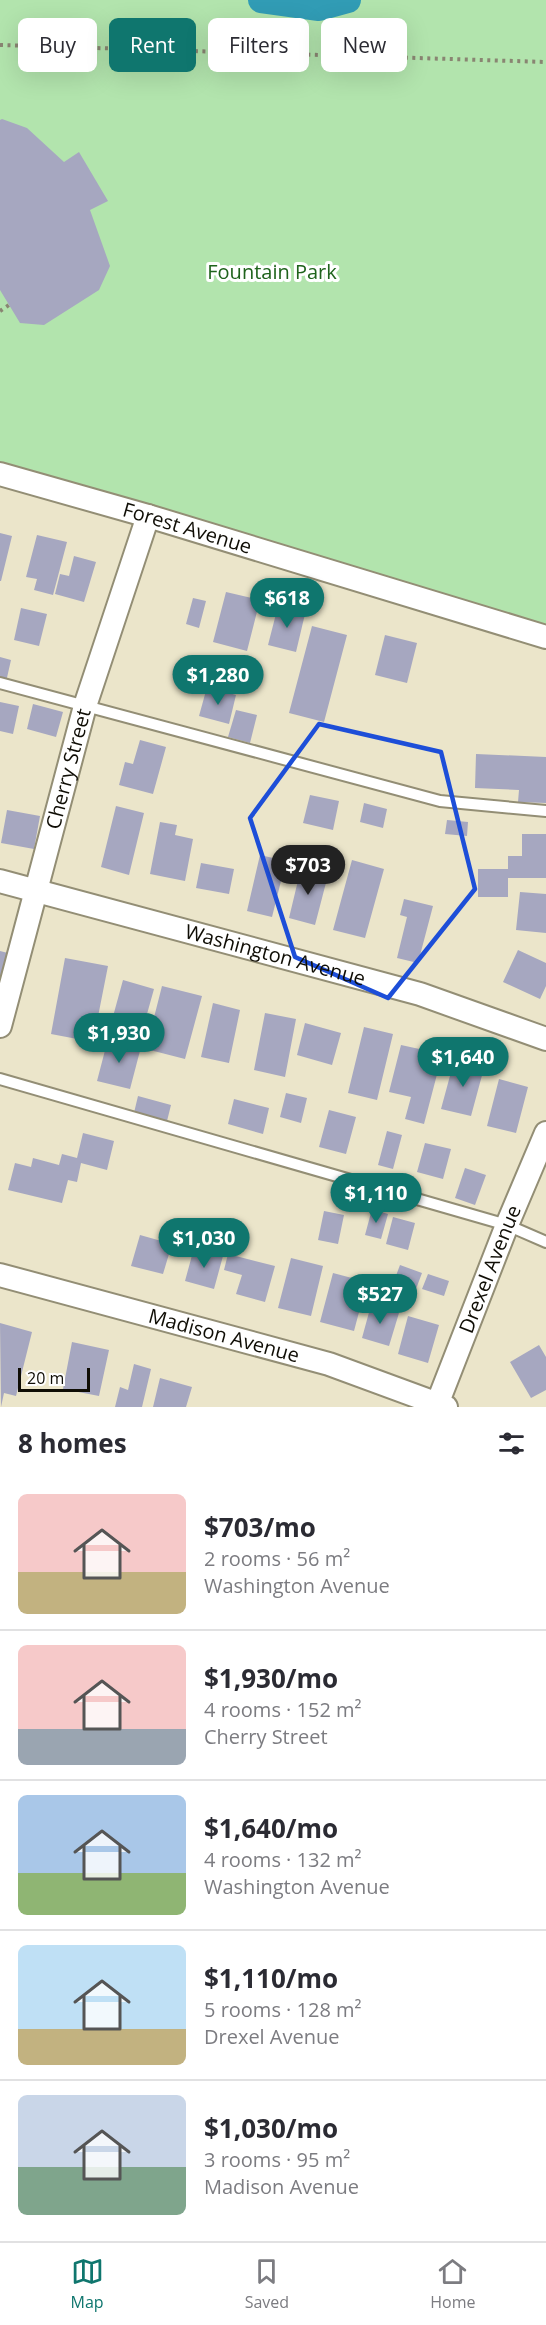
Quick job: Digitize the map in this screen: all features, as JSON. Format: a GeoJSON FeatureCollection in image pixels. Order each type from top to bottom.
{"type":"FeatureCollection","features":[{"type":"Feature","properties":{"kind":"street","name":"Forest Avenue"},"geometry":{"type":"LineString","coordinates":[[0,474],[148,516],[546,637]]}},
{"type":"Feature","properties":{"kind":"street","name":"Cherry Street"},"geometry":{"type":"LineString","coordinates":[[0,1026],[85,706],[148,516]]}},
{"type":"Feature","properties":{"kind":"street","name":"Washington Avenue"},"geometry":{"type":"LineString","coordinates":[[0,881],[420,994],[546,1039]]}},
{"type":"Feature","properties":{"kind":"street","name":"Drexel Avenue"},"geometry":{"type":"LineString","coordinates":[[439,1406],[507,1225],[546,1132]]}},
{"type":"Feature","properties":{"kind":"street","name":"Madison Avenue"},"geometry":{"type":"LineString","coordinates":[[0,1275],[328,1364],[439,1406]]}},
{"type":"Feature","properties":{"kind":"lane"},"geometry":{"type":"LineString","coordinates":[[0,683],[440,801],[546,810]]}},
{"type":"Feature","properties":{"kind":"lane"},"geometry":{"type":"LineString","coordinates":[[0,1079],[507,1225],[546,1242]]}},
{"type":"Feature","properties":{"kind":"path"},"geometry":{"type":"LineString","coordinates":[[0,45],[546,62]]}},
{"type":"Feature","properties":{"kind":"path"},"geometry":{"type":"LineString","coordinates":[[0,311],[9,305]]}},
{"type":"Feature","properties":{"kind":"highlighted area"},"geometry":{"type":"Polygon","coordinates":[[[319,724],[441,752],[475,889],[388,998],[295,957],[250,818],[319,724]]]}},
{"type":"Feature","properties":{"kind":"green space","name":"Fountain Park"},"geometry":{"type":"Polygon","coordinates":[[[0,0],[546,0],[546,637],[0,474],[0,0]]]}},
{"type":"Feature","properties":{"kind":"building"},"geometry":{"type":"Polygon","coordinates":[[[0,120],[27,128],[64,162],[79,152],[108,201],[90,210],[110,266],[99,290],[44,325],[20,323],[0,290],[0,120]]]}},
{"type":"Feature","properties":{"kind":"building"},"geometry":{"type":"Polygon","coordinates":[[[0,533],[12,536],[1,581],[0,581],[0,533]]]}},
{"type":"Feature","properties":{"kind":"building"},"geometry":{"type":"Polygon","coordinates":[[[37,535],[67,542],[53,595],[34,590],[37,579],[26,577],[37,535]]]}},
{"type":"Feature","properties":{"kind":"building"},"geometry":{"type":"Polygon","coordinates":[[[74,556],[96,562],[84,602],[55,594],[60,574],[69,576],[74,556]]]}},
{"type":"Feature","properties":{"kind":"building"},"geometry":{"type":"Polygon","coordinates":[[[226,592],[260,600],[247,651],[213,642],[226,592]]]}},
{"type":"Feature","properties":{"kind":"building"},"geometry":{"type":"Polygon","coordinates":[[[193,598],[206,601],[199,628],[186,624],[193,598]]]}},
{"type":"Feature","properties":{"kind":"building"},"geometry":{"type":"Polygon","coordinates":[[[278,606],[305,614],[296,652],[268,645],[278,606]]]}},
{"type":"Feature","properties":{"kind":"building"},"geometry":{"type":"Polygon","coordinates":[[[21,608],[47,614],[39,646],[14,640],[21,608]]]}},
{"type":"Feature","properties":{"kind":"building"},"geometry":{"type":"Polygon","coordinates":[[[312,626],[347,635],[324,722],[289,713],[312,626]]]}},
{"type":"Feature","properties":{"kind":"building"},"geometry":{"type":"Polygon","coordinates":[[[385,635],[417,643],[407,683],[375,675],[385,635]]]}},
{"type":"Feature","properties":{"kind":"building"},"geometry":{"type":"Polygon","coordinates":[[[0,657],[11,660],[6,682],[0,680],[0,657]]]}},
{"type":"Feature","properties":{"kind":"building"},"geometry":{"type":"Polygon","coordinates":[[[207,687],[236,695],[229,724],[199,716],[207,687]]]}},
{"type":"Feature","properties":{"kind":"building"},"geometry":{"type":"Polygon","coordinates":[[[0,702],[19,706],[13,734],[0,731],[0,702]]]}},
{"type":"Feature","properties":{"kind":"building"},"geometry":{"type":"Polygon","coordinates":[[[33,704],[63,712],[56,737],[27,729],[33,704]]]}},
{"type":"Feature","properties":{"kind":"building"},"geometry":{"type":"Polygon","coordinates":[[[236,710],[257,715],[250,743],[228,737],[236,710]]]}},
{"type":"Feature","properties":{"kind":"building"},"geometry":{"type":"Polygon","coordinates":[[[140,740],[166,747],[153,794],[119,785],[125,762],[133,764],[140,740]]]}},
{"type":"Feature","properties":{"kind":"building"},"geometry":{"type":"Polygon","coordinates":[[[476,754],[546,757],[546,803],[518,802],[519,790],[475,788],[476,754]]]}},
{"type":"Feature","properties":{"kind":"building"},"geometry":{"type":"Polygon","coordinates":[[[310,795],[339,801],[333,830],[303,823],[310,795]]]}},
{"type":"Feature","properties":{"kind":"building"},"geometry":{"type":"Polygon","coordinates":[[[364,803],[387,809],[383,828],[360,822],[364,803]]]}},
{"type":"Feature","properties":{"kind":"building"},"geometry":{"type":"Polygon","coordinates":[[[116,806],[144,813],[129,875],[101,867],[116,806]]]}},
{"type":"Feature","properties":{"kind":"building"},"geometry":{"type":"Polygon","coordinates":[[[7,810],[40,816],[34,849],[1,843],[7,810]]]}},
{"type":"Feature","properties":{"kind":"building"},"geometry":{"type":"Polygon","coordinates":[[[447,820],[468,822],[467,836],[445,834],[447,820]]]}},
{"type":"Feature","properties":{"kind":"building"},"geometry":{"type":"Polygon","coordinates":[[[160,822],[177,825],[175,835],[193,839],[185,881],[150,874],[160,822]]]}},
{"type":"Feature","properties":{"kind":"building"},"geometry":{"type":"Polygon","coordinates":[[[522,834],[546,834],[546,878],[508,878],[508,897],[478,897],[478,869],[508,869],[508,856],[522,856],[522,834]]]}},
{"type":"Feature","properties":{"kind":"building"},"geometry":{"type":"Polygon","coordinates":[[[260,855],[286,861],[272,917],[247,911],[260,855]]]}},
{"type":"Feature","properties":{"kind":"building"},"geometry":{"type":"Polygon","coordinates":[[[352,860],[384,869],[365,938],[333,930],[352,860]]]}},
{"type":"Feature","properties":{"kind":"building"},"geometry":{"type":"Polygon","coordinates":[[[201,863],[234,869],[229,894],[196,888],[201,863]]]}},
{"type":"Feature","properties":{"kind":"building"},"geometry":{"type":"Polygon","coordinates":[[[301,868],[328,875],[315,925],[289,918],[301,868]]]}},
{"type":"Feature","properties":{"kind":"building"},"geometry":{"type":"Polygon","coordinates":[[[520,892],[546,894],[546,933],[516,930],[520,892]]]}},
{"type":"Feature","properties":{"kind":"building"},"geometry":{"type":"Polygon","coordinates":[[[404,899],[433,906],[418,963],[397,958],[407,917],[400,915],[404,899]]]}},
{"type":"Feature","properties":{"kind":"building"},"geometry":{"type":"Polygon","coordinates":[[[518,950],[546,963],[546,986],[540,999],[503,982],[518,950]]]}},
{"type":"Feature","properties":{"kind":"building"},"geometry":{"type":"Polygon","coordinates":[[[0,951],[8,953],[1,980],[0,979],[0,951]]]}},
{"type":"Feature","properties":{"kind":"building"},"geometry":{"type":"Polygon","coordinates":[[[65,958],[108,966],[93,1042],[51,1034],[65,958]]]}},
{"type":"Feature","properties":{"kind":"building"},"geometry":{"type":"Polygon","coordinates":[[[123,980],[154,989],[140,1039],[109,1031],[123,980]]]}},
{"type":"Feature","properties":{"kind":"building"},"geometry":{"type":"Polygon","coordinates":[[[162,986],[202,996],[185,1059],[146,1049],[162,986]]]}},
{"type":"Feature","properties":{"kind":"building"},"geometry":{"type":"Polygon","coordinates":[[[213,1003],[240,1010],[229,1063],[201,1057],[213,1003]]]}},
{"type":"Feature","properties":{"kind":"building"},"geometry":{"type":"Polygon","coordinates":[[[265,1013],[296,1019],[285,1077],[254,1070],[265,1013]]]}},
{"type":"Feature","properties":{"kind":"building"},"geometry":{"type":"Polygon","coordinates":[[[305,1023],[341,1033],[332,1065],[297,1055],[305,1023]]]}},
{"type":"Feature","properties":{"kind":"building"},"geometry":{"type":"Polygon","coordinates":[[[364,1027],[393,1034],[377,1100],[348,1093],[364,1027]]]}},
{"type":"Feature","properties":{"kind":"building"},"geometry":{"type":"Polygon","coordinates":[[[108,1039],[141,1047],[130,1089],[97,1081],[108,1039]]]}},
{"type":"Feature","properties":{"kind":"building"},"geometry":{"type":"Polygon","coordinates":[[[401,1045],[424,1050],[422,1058],[440,1063],[424,1124],[405,1119],[411,1097],[389,1092],[401,1045]]]}},
{"type":"Feature","properties":{"kind":"building"},"geometry":{"type":"Polygon","coordinates":[[[454,1061],[484,1068],[471,1116],[441,1109],[454,1061]]]}},
{"type":"Feature","properties":{"kind":"building"},"geometry":{"type":"Polygon","coordinates":[[[499,1079],[528,1087],[516,1133],[487,1126],[499,1079]]]}},
{"type":"Feature","properties":{"kind":"building"},"geometry":{"type":"Polygon","coordinates":[[[286,1093],[307,1098],[301,1123],[280,1117],[286,1093]]]}},
{"type":"Feature","properties":{"kind":"building"},"geometry":{"type":"Polygon","coordinates":[[[138,1096],[171,1105],[166,1125],[133,1117],[138,1096]]]}},
{"type":"Feature","properties":{"kind":"building"},"geometry":{"type":"Polygon","coordinates":[[[234,1099],[269,1108],[263,1134],[228,1124],[234,1099]]]}},
{"type":"Feature","properties":{"kind":"building"},"geometry":{"type":"Polygon","coordinates":[[[329,1110],[356,1117],[346,1154],[319,1147],[329,1110]]]}},
{"type":"Feature","properties":{"kind":"building"},"geometry":{"type":"Polygon","coordinates":[[[387,1131],[402,1135],[393,1169],[378,1165],[387,1131]]]}},
{"type":"Feature","properties":{"kind":"building"},"geometry":{"type":"Polygon","coordinates":[[[83,1133],[114,1141],[107,1170],[81,1163],[77,1182],[68,1180],[62,1203],[8,1190],[15,1163],[31,1167],[33,1158],[59,1165],[62,1154],[77,1158],[83,1133]]]}},
{"type":"Feature","properties":{"kind":"building"},"geometry":{"type":"Polygon","coordinates":[[[425,1143],[451,1149],[443,1179],[417,1172],[425,1143]]]}},
{"type":"Feature","properties":{"kind":"building"},"geometry":{"type":"Polygon","coordinates":[[[465,1168],[486,1175],[475,1205],[455,1198],[465,1168]]]}},
{"type":"Feature","properties":{"kind":"building"},"geometry":{"type":"Polygon","coordinates":[[[372,1209],[388,1214],[381,1239],[365,1235],[372,1209]]]}},
{"type":"Feature","properties":{"kind":"building"},"geometry":{"type":"Polygon","coordinates":[[[324,1211],[344,1215],[338,1244],[318,1240],[324,1211]]]}},
{"type":"Feature","properties":{"kind":"building"},"geometry":{"type":"Polygon","coordinates":[[[393,1217],[415,1223],[408,1250],[386,1244],[393,1217]]]}},
{"type":"Feature","properties":{"kind":"building"},"geometry":{"type":"Polygon","coordinates":[[[140,1235],[172,1244],[163,1274],[131,1266],[140,1235]]]}},
{"type":"Feature","properties":{"kind":"building"},"geometry":{"type":"Polygon","coordinates":[[[194,1248],[223,1256],[214,1289],[185,1281],[194,1248]]]}},
{"type":"Feature","properties":{"kind":"building"},"geometry":{"type":"Polygon","coordinates":[[[228,1254],[275,1266],[265,1302],[236,1294],[242,1275],[224,1270],[228,1254]]]}},
{"type":"Feature","properties":{"kind":"building"},"geometry":{"type":"Polygon","coordinates":[[[291,1258],[323,1266],[311,1316],[278,1308],[291,1258]]]}},
{"type":"Feature","properties":{"kind":"building"},"geometry":{"type":"Polygon","coordinates":[[[400,1265],[422,1273],[413,1297],[391,1289],[400,1265]]]}},
{"type":"Feature","properties":{"kind":"building"},"geometry":{"type":"Polygon","coordinates":[[[333,1273],[367,1282],[354,1331],[320,1322],[333,1273]]]}},
{"type":"Feature","properties":{"kind":"building"},"geometry":{"type":"Polygon","coordinates":[[[428,1274],[449,1281],[444,1296],[422,1289],[428,1274]]]}},
{"type":"Feature","properties":{"kind":"building"},"geometry":{"type":"Polygon","coordinates":[[[371,1305],[399,1313],[389,1346],[362,1338],[371,1305]]]}},
{"type":"Feature","properties":{"kind":"building"},"geometry":{"type":"Polygon","coordinates":[[[408,1316],[439,1325],[428,1363],[398,1354],[408,1316]]]}},
{"type":"Feature","properties":{"kind":"building"},"geometry":{"type":"Polygon","coordinates":[[[0,1323],[32,1332],[16,1396],[4,1393],[1,1407],[0,1323]]]}},
{"type":"Feature","properties":{"kind":"building"},"geometry":{"type":"Polygon","coordinates":[[[72,1342],[109,1350],[99,1396],[63,1389],[72,1342]]]}},
{"type":"Feature","properties":{"kind":"building"},"geometry":{"type":"Polygon","coordinates":[[[539,1345],[546,1357],[546,1390],[531,1398],[510,1362],[539,1345]]]}},
{"type":"Feature","properties":{"kind":"building"},"geometry":{"type":"Polygon","coordinates":[[[134,1364],[151,1369],[142,1407],[115,1407],[120,1387],[128,1390],[134,1364]]]}},
{"type":"Feature","properties":{"kind":"building"},"geometry":{"type":"Polygon","coordinates":[[[160,1378],[192,1387],[186,1407],[153,1407],[160,1378]]]}},
{"type":"Feature","properties":{"kind":"waterway"},"geometry":{"type":"LineString","coordinates":[[261,0],[319,8],[348,0]]}}]}
